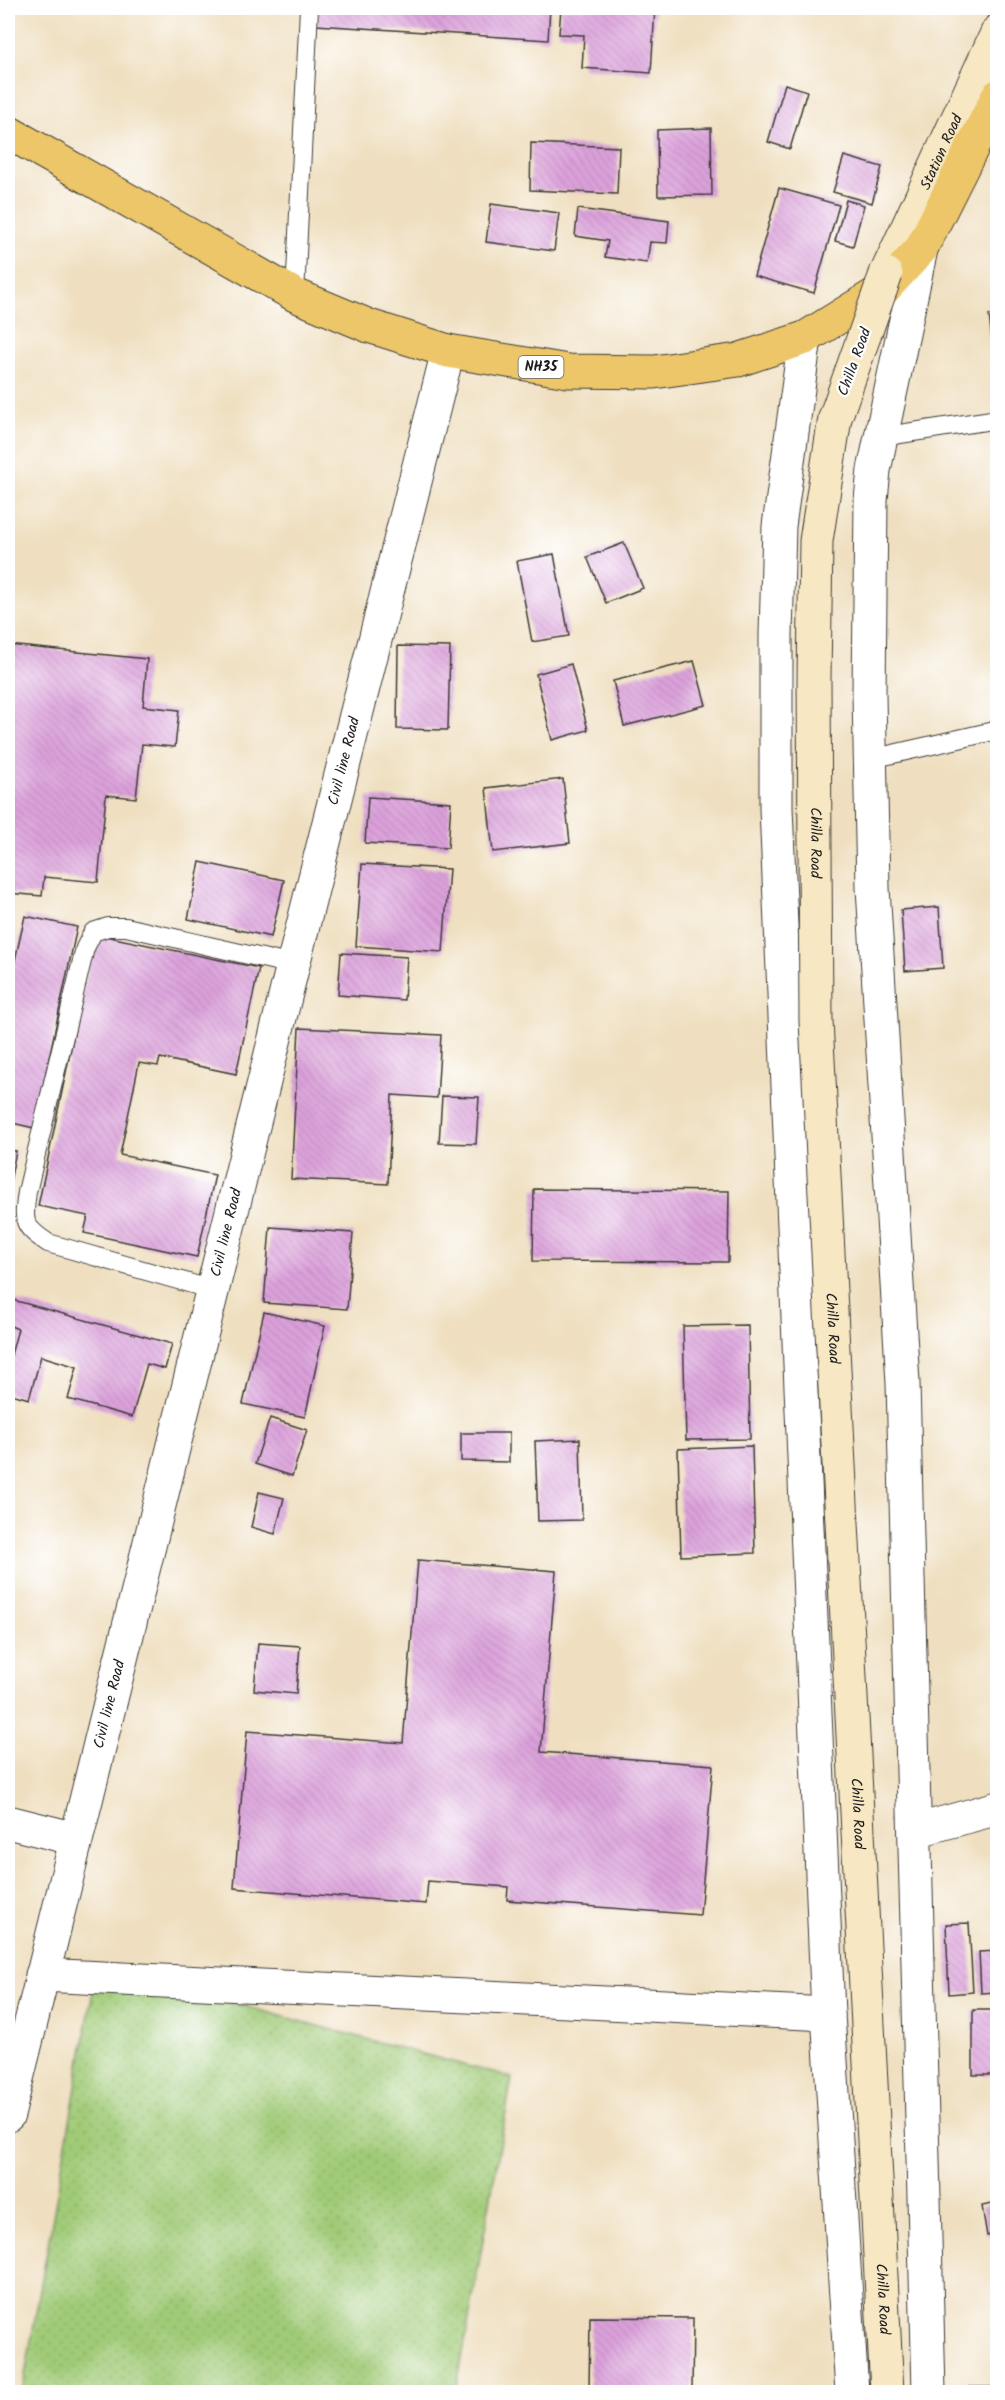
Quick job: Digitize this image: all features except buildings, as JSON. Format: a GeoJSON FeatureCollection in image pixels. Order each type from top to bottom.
{"type":"FeatureCollection","features":[{"type":"Feature","properties":{"kind":"highway","name":"NH35"},"geometry":{"type":"LineString","coordinates":[[8,132],[295,295],[369,326],[448,351],[568,371],[654,372],[738,360],[805,338],[884,289],[921,249],[998,96]]}},
{"type":"Feature","properties":{"kind":"main road","name":"Station Road"},"geometry":{"type":"LineString","coordinates":[[886,274],[998,32]]}},
{"type":"Feature","properties":{"kind":"main road","name":"Chilla Road"},"geometry":{"type":"LineString","coordinates":[[886,274],[835,418],[816,541],[813,691],[816,1021],[887,2392]]}},
{"type":"Feature","properties":{"kind":"street"},"geometry":{"type":"LineString","coordinates":[[921,249],[880,437],[871,500],[869,695],[873,888],[903,1383],[929,2392]]}},
{"type":"Feature","properties":{"kind":"street"},"geometry":{"type":"LineString","coordinates":[[805,338],[779,526],[776,634],[776,808],[828,2014],[852,2392]]}},
{"type":"Feature","properties":{"kind":"street","name":"Civil line Road"},"geometry":{"type":"LineString","coordinates":[[8,2115],[293,964],[448,351]]}},
{"type":"Feature","properties":{"kind":"street"},"geometry":{"type":"LineString","coordinates":[[915,1831],[998,1808]]}},
{"type":"Feature","properties":{"kind":"street"},"geometry":{"type":"LineString","coordinates":[[8,1822],[76,1839]]}},
{"type":"Feature","properties":{"kind":"street"},"geometry":{"type":"LineString","coordinates":[[42,1975],[828,2014]]}},
{"type":"Feature","properties":{"kind":"lane"},"geometry":{"type":"LineString","coordinates":[[295,295],[309,8]]}},
{"type":"Feature","properties":{"kind":"lane"},"geometry":{"type":"LineString","coordinates":[[880,437],[998,419]]}},
{"type":"Feature","properties":{"kind":"lane"},"geometry":{"type":"LineString","coordinates":[[871,759],[998,730]]}},
{"type":"Feature","properties":{"kind":"lane"},"geometry":{"type":"LineString","coordinates":[[213,1290],[48,1243],[29,1231],[24,1218],[27,1192],[85,948],[93,932],[108,927],[126,927],[293,964]]}},
{"type":"Feature","properties":{"kind":"green space"},"geometry":{"type":"Polygon","coordinates":[[[96,1974],[244,2006],[512,2078],[456,2392],[22,2392],[96,1974]]]}}]}
